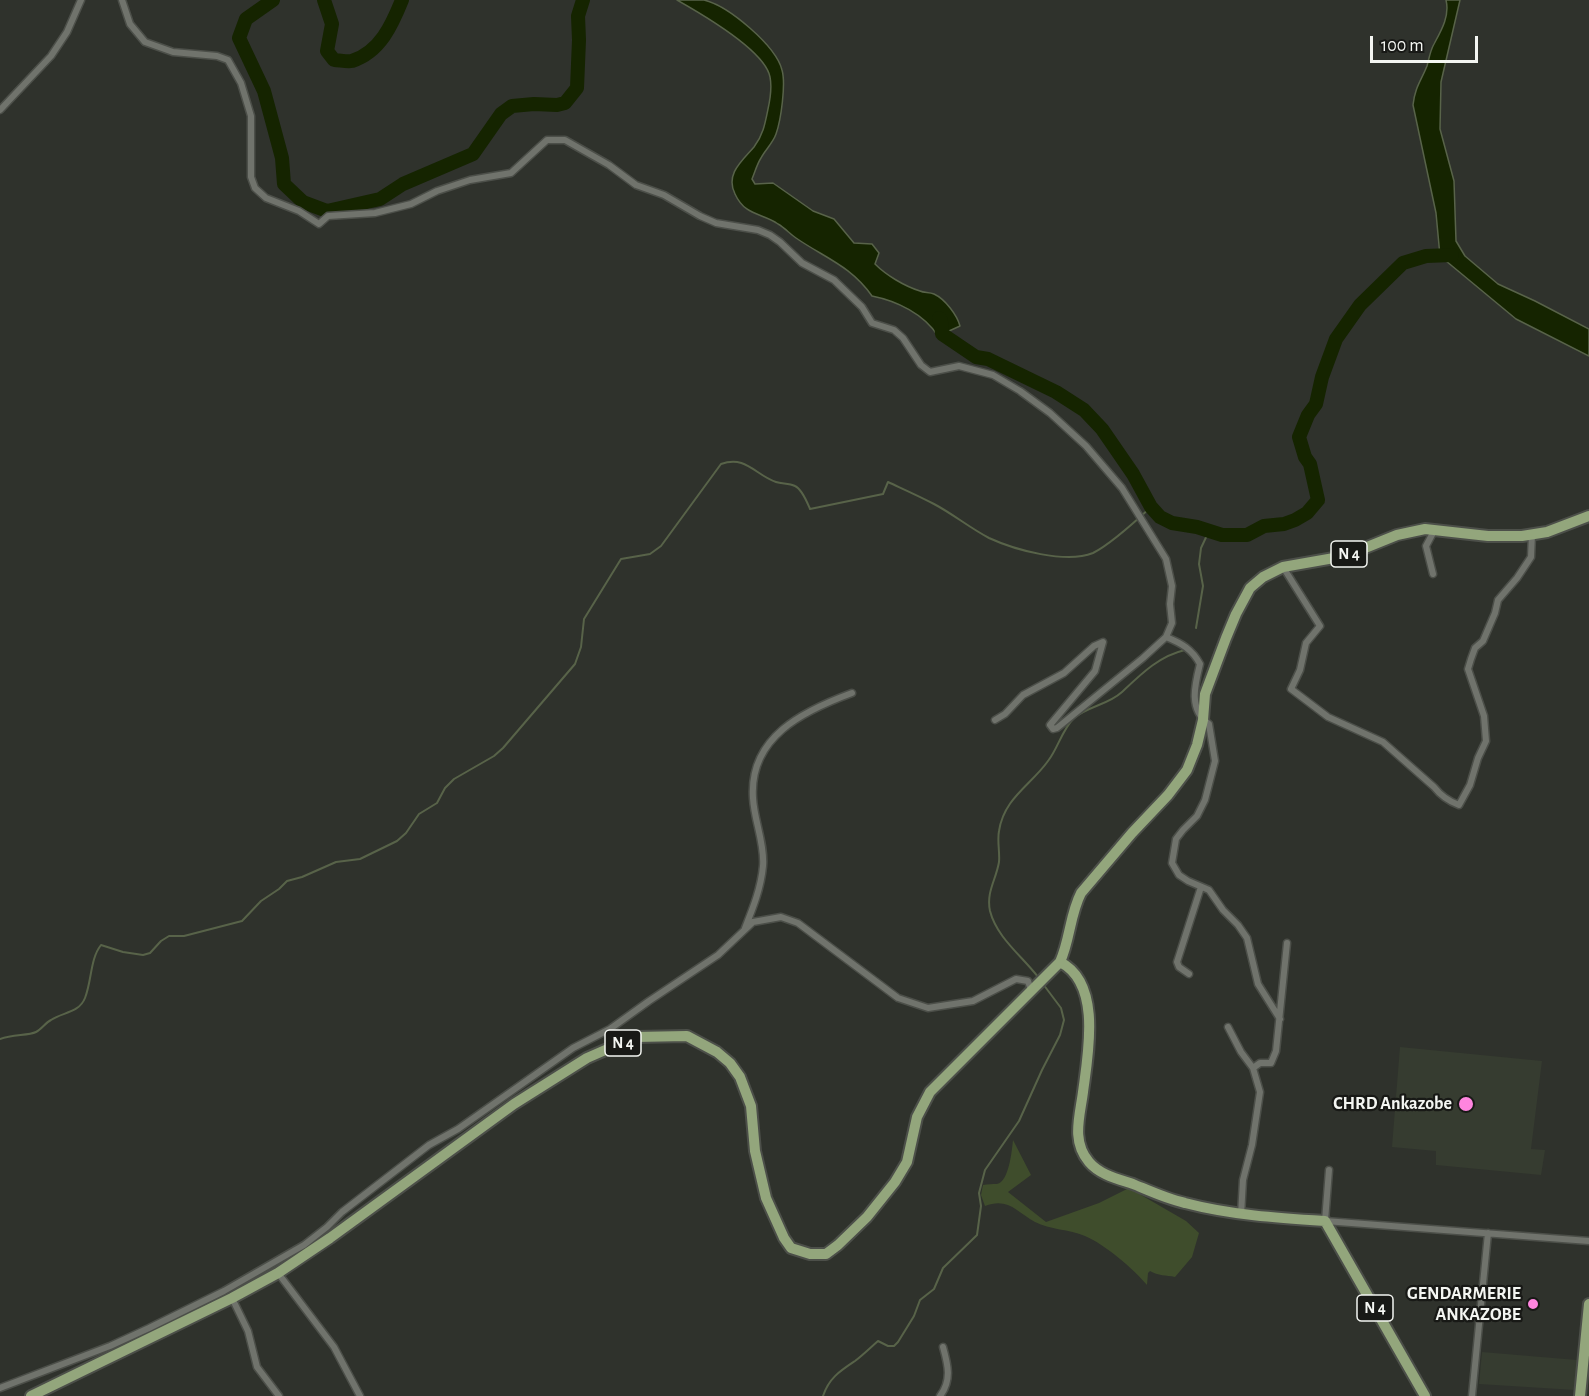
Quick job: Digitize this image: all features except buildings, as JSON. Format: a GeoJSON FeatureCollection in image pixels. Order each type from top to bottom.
{"type":"FeatureCollection","features":[{"type":"Feature","properties":{"kind":"main road","name":"N 4"},"geometry":{"type":"LineString","coordinates":[[31,1396],[232,1298],[278,1273],[330,1238],[514,1104],[577,1065],[635,1037],[687,1036],[717,1052],[730,1063],[740,1077],[750,1106],[755,1151],[766,1198],[784,1238],[791,1248],[810,1254],[826,1254],[867,1217],[895,1182],[907,1162],[916,1117],[930,1092],[1060,962],[1081,893],[1132,832],[1168,795],[1187,770],[1197,745],[1206,694],[1241,604],[1250,588],[1263,577],[1283,567],[1334,558],[1397,535],[1425,530],[1488,536],[1522,536],[1547,532],[1589,516]]}},
{"type":"Feature","properties":{"kind":"main road"},"geometry":{"type":"LineString","coordinates":[[1060,962],[1070,967],[1075,974],[1089,1007],[1088,1047],[1077,1126],[1080,1146],[1089,1162],[1112,1178],[1174,1200],[1240,1215],[1324,1221]]}},
{"type":"Feature","properties":{"kind":"main road","name":"N 4"},"geometry":{"type":"LineString","coordinates":[[1324,1221],[1425,1396]]}},
{"type":"Feature","properties":{"kind":"main road"},"geometry":{"type":"LineString","coordinates":[[1583,1390],[1589,1304]]}},
{"type":"Feature","properties":{"kind":"street"},"geometry":{"type":"LineString","coordinates":[[0,110],[51,56],[67,32],[81,0]]}},
{"type":"Feature","properties":{"kind":"street"},"geometry":{"type":"LineString","coordinates":[[122,0],[130,24],[145,42],[172,52],[217,56],[228,60],[241,83],[251,116],[250,177],[255,188],[266,198],[299,211],[313,222],[319,224],[328,216],[375,213],[411,204],[437,191],[470,180],[511,173],[547,140],[565,140],[609,165],[636,185],[664,195],[700,216],[716,223],[758,230],[770,235],[802,263],[834,280],[862,307],[872,323],[894,330],[903,338],[921,365],[930,372],[965,367],[993,375],[1050,412],[1086,446],[1122,488],[1166,559],[1172,586],[1170,604],[1172,622],[1166,637],[1057,728],[1053,729],[1050,725],[1095,671],[1103,642],[1094,646],[1064,673],[1023,695],[1005,714],[995,720]]}},
{"type":"Feature","properties":{"kind":"street"},"geometry":{"type":"LineString","coordinates":[[1433,574],[1426,546],[1434,531]]}},
{"type":"Feature","properties":{"kind":"street"},"geometry":{"type":"LineString","coordinates":[[1283,567],[1320,626],[1306,644],[1300,670],[1291,689],[1328,717],[1383,742],[1438,793],[1459,806],[1470,785],[1486,741],[1484,716],[1468,669],[1475,648],[1483,641],[1498,600],[1531,557],[1532,533]]}},
{"type":"Feature","properties":{"kind":"street"},"geometry":{"type":"LineString","coordinates":[[1166,637],[1184,645],[1195,654],[1200,664],[1194,691],[1196,707],[1203,720],[1209,724],[1215,761],[1205,800],[1197,816],[1176,839],[1172,863],[1179,875],[1209,890],[1247,938],[1258,984],[1280,1019]]}},
{"type":"Feature","properties":{"kind":"street"},"geometry":{"type":"LineString","coordinates":[[744,932],[759,890],[763,864],[753,798],[754,769],[761,752],[798,717],[817,706],[852,693]]}},
{"type":"Feature","properties":{"kind":"street"},"geometry":{"type":"LineString","coordinates":[[1189,974],[1176,962],[1201,887]]}},
{"type":"Feature","properties":{"kind":"street"},"geometry":{"type":"LineString","coordinates":[[0,1388],[110,1346],[150,1328],[224,1291],[304,1245],[342,1212],[429,1145],[459,1129],[573,1048],[610,1029],[718,955],[753,922],[781,917],[798,923],[898,998],[928,1008],[973,1001],[1016,979],[1028,981],[1034,987]]}},
{"type":"Feature","properties":{"kind":"street"},"geometry":{"type":"LineString","coordinates":[[1253,1068],[1260,1064],[1271,1063],[1276,1052],[1287,943]]}},
{"type":"Feature","properties":{"kind":"street"},"geometry":{"type":"LineString","coordinates":[[1228,1027],[1241,1052],[1253,1068],[1260,1092],[1252,1145],[1243,1180],[1240,1215]]}},
{"type":"Feature","properties":{"kind":"street"},"geometry":{"type":"LineString","coordinates":[[1329,1170],[1324,1221],[1589,1241]]}},
{"type":"Feature","properties":{"kind":"street"},"geometry":{"type":"LineString","coordinates":[[1472,1396],[1488,1233]]}},
{"type":"Feature","properties":{"kind":"street"},"geometry":{"type":"LineString","coordinates":[[278,1273],[334,1347],[360,1396]]}},
{"type":"Feature","properties":{"kind":"street"},"geometry":{"type":"LineString","coordinates":[[232,1298],[248,1331],[256,1367],[279,1396]]}},
{"type":"Feature","properties":{"kind":"street"},"geometry":{"type":"LineString","coordinates":[[940,1396],[947,1388],[949,1371],[943,1347]]}},
{"type":"Feature","properties":{"kind":"shaded area"},"geometry":{"type":"Polygon","coordinates":[[[677,0],[704,0],[726,10],[750,28],[778,60],[782,70],[783,84],[780,120],[775,137],[756,168],[752,179],[755,184],[773,183],[813,211],[834,219],[854,243],[872,244],[879,253],[875,264],[902,283],[938,296],[950,308],[960,326],[938,336],[918,315],[891,301],[872,296],[855,277],[837,263],[772,220],[749,210],[739,201],[732,187],[733,174],[762,134],[770,98],[770,77],[766,66],[744,44],[677,0]]]}},
{"type":"Feature","properties":{"kind":"shaded area"},"geometry":{"type":"Polygon","coordinates":[[[1446,0],[1460,0],[1441,82],[1440,129],[1454,181],[1456,241],[1465,256],[1498,284],[1589,329],[1589,356],[1516,319],[1440,256],[1436,213],[1413,105],[1432,49],[1444,23],[1447,12],[1446,0]]]}},
{"type":"Feature","properties":{"kind":"shaded area","name":"CHRD Ankazobe"},"geometry":{"type":"Polygon","coordinates":[[[1400,1047],[1542,1061],[1531,1149],[1545,1150],[1541,1175],[1436,1165],[1436,1151],[1392,1147],[1400,1047]]]}},
{"type":"Feature","properties":{"kind":"shaded area"},"geometry":{"type":"Polygon","coordinates":[[[1013,1140],[1031,1175],[1008,1192],[1046,1222],[1099,1203],[1129,1188],[1186,1221],[1199,1233],[1192,1257],[1175,1277],[1150,1271],[1147,1285],[1118,1258],[1085,1236],[1041,1225],[1006,1204],[985,1206],[981,1195],[983,1185],[997,1184],[1004,1178],[1009,1165],[1013,1140]]]}},
{"type":"Feature","properties":{"kind":"shaded area"},"geometry":{"type":"Polygon","coordinates":[[[1482,1352],[1577,1360],[1575,1390],[1479,1384],[1482,1352]]]}},
{"type":"Feature","properties":{"kind":"waterway"},"geometry":{"type":"LineString","coordinates":[[273,0],[246,19],[239,38],[264,91],[282,158],[284,184],[303,202],[327,211],[380,199],[403,184],[473,154],[501,114],[512,106],[565,103],[577,88],[578,16],[583,0]]}},
{"type":"Feature","properties":{"kind":"waterway"},"geometry":{"type":"LineString","coordinates":[[324,0],[332,24],[327,51],[334,60],[348,61],[362,57],[377,44],[389,28],[402,0]]}},
{"type":"Feature","properties":{"kind":"waterway"},"geometry":{"type":"LineString","coordinates":[[939,318],[942,334],[976,357],[988,359],[1056,392],[1084,410],[1102,429],[1133,474],[1151,507],[1160,517],[1172,523],[1197,527],[1222,535],[1247,535],[1264,526],[1284,524],[1295,520],[1307,513],[1318,500],[1310,464],[1305,457],[1299,437],[1308,415],[1316,404],[1322,377],[1336,339],[1360,305],[1403,263],[1426,256],[1452,255]]}},
{"type":"Feature","properties":{"kind":"waterway"},"geometry":{"type":"LineString","coordinates":[[0,1039],[36,1032],[49,1021],[79,1007],[85,998],[95,957],[101,945],[143,955],[150,953],[169,936],[184,936],[242,921],[261,901],[287,881],[336,862],[360,859],[397,841],[406,833],[419,814],[437,803],[445,788],[454,779],[494,756],[503,748],[575,664],[581,647],[584,619],[621,559],[650,554],[661,546],[721,464],[730,462],[744,464],[778,483],[795,486],[802,493],[810,509],[883,494],[888,482],[934,504],[989,538],[1026,551],[1055,556],[1082,556],[1093,553],[1115,538],[1151,507]]}},
{"type":"Feature","properties":{"kind":"waterway"},"geometry":{"type":"LineString","coordinates":[[1196,628],[1203,586],[1199,564],[1201,548],[1209,531]]}},
{"type":"Feature","properties":{"kind":"waterway"},"geometry":{"type":"LineString","coordinates":[[1038,977],[998,930],[990,911],[990,892],[999,862],[998,835],[1006,810],[1048,761],[1074,718],[1116,696],[1159,661],[1185,650]]}},
{"type":"Feature","properties":{"kind":"waterway"},"geometry":{"type":"LineString","coordinates":[[823,1396],[828,1384],[836,1375],[878,1341],[888,1346],[894,1346],[898,1342],[914,1316],[920,1300],[934,1289],[943,1268],[977,1235],[981,1206],[979,1193],[985,1170],[1019,1121],[1060,1035],[1064,1020],[1061,1008],[1043,984]]}},
{"type":"Feature","properties":{"kind":"place","name":"CHRD Ankazobe"},"geometry":{"type":"Point","coordinates":[1466,1104]}},
{"type":"Feature","properties":{"kind":"place","name":"GENDARMERIE ANKAZOBE"},"geometry":{"type":"Point","coordinates":[1533,1304]}}]}
